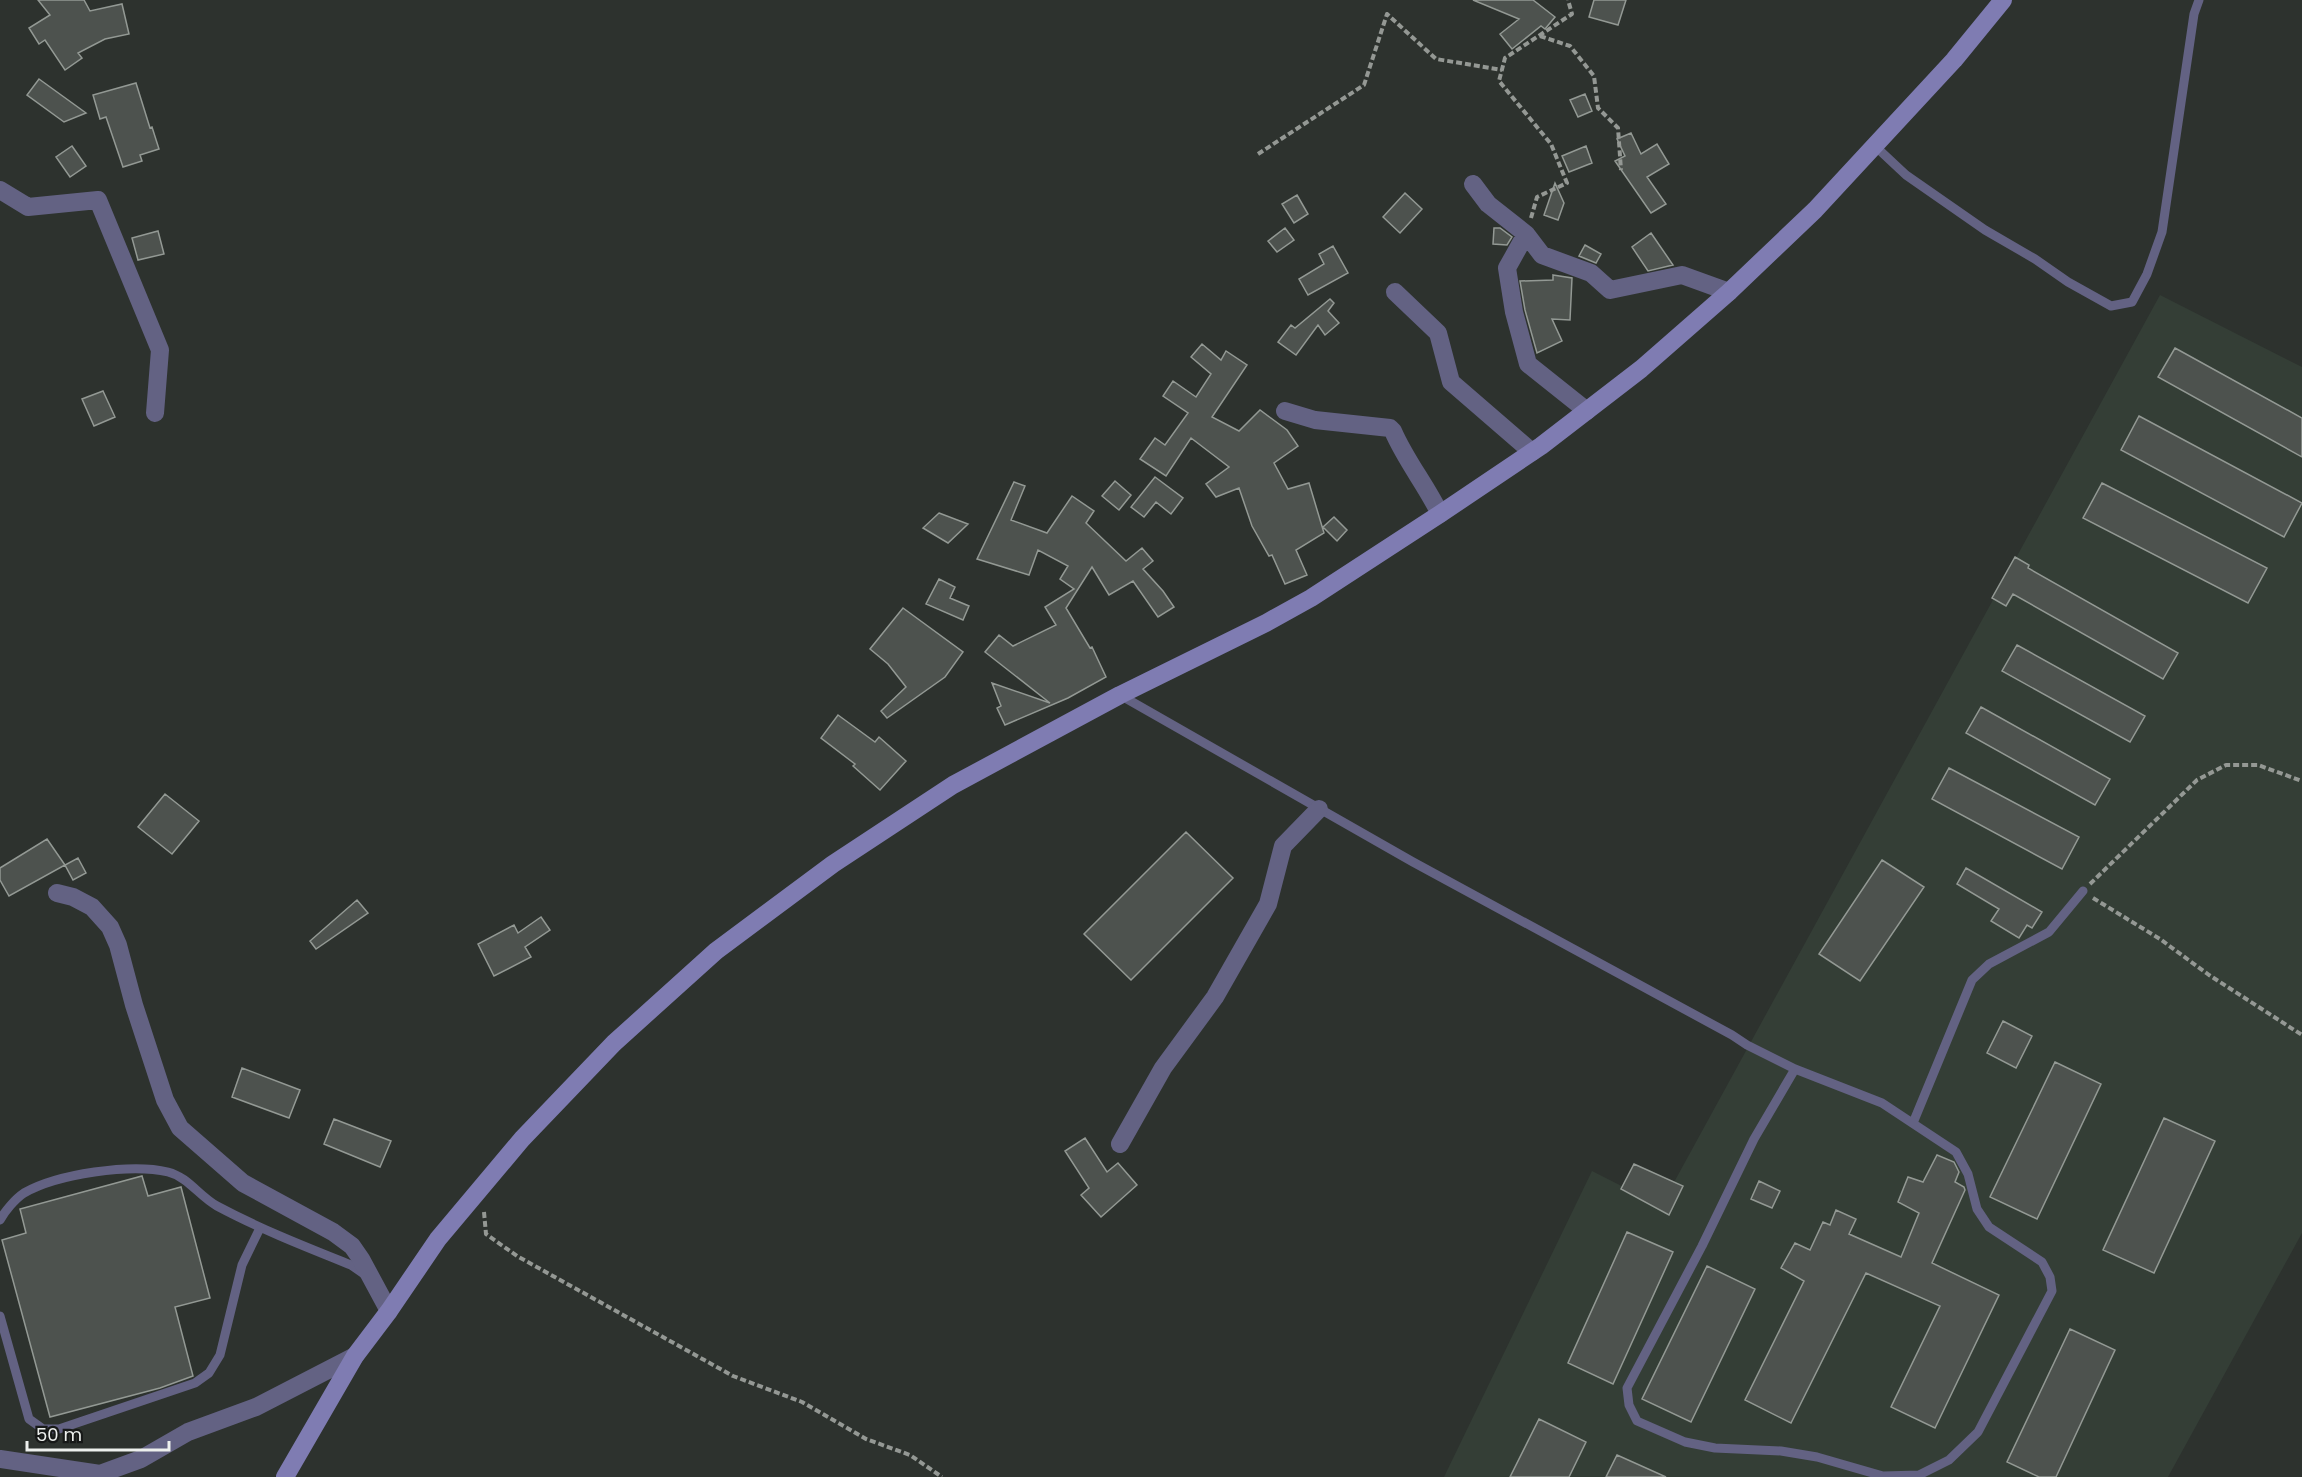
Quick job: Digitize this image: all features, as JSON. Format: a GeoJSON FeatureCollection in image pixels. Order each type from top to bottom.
{"type":"FeatureCollection","features":[{"type":"Feature","properties":{"kind":"main road"},"geometry":{"type":"LineString","coordinates":[[285,1477],[355,1356],[438,1239],[522,1139],[614,1043],[716,951],[833,864],[953,785],[1120,695],[1266,623],[1311,598],[1532,453],[1641,369],[1729,292],[1815,210],[1954,60],[2003,0]]}},
{"type":"Feature","properties":{"kind":"street"},"geometry":{"type":"LineString","coordinates":[[1473,184],[1488,204],[1526,234],[1542,255],[1591,273],[1611,290],[1682,275],[1729,292]]}},
{"type":"Feature","properties":{"kind":"street"},"geometry":{"type":"LineString","coordinates":[[0,190],[28,207],[98,200],[160,350],[155,413]]}},
{"type":"Feature","properties":{"kind":"street"},"geometry":{"type":"LineString","coordinates":[[1526,234],[1507,268],[1514,312],[1528,364],[1587,411]]}},
{"type":"Feature","properties":{"kind":"street"},"geometry":{"type":"LineString","coordinates":[[1395,292],[1438,333],[1451,382],[1532,453]]}},
{"type":"Feature","properties":{"kind":"street"},"geometry":{"type":"LineString","coordinates":[[1285,411],[1315,420],[1390,428],[1407,461],[1428,489],[1440,514]]}},
{"type":"Feature","properties":{"kind":"street"},"geometry":{"type":"LineString","coordinates":[[1119,1143],[1163,1068],[1215,998],[1268,904],[1283,846],[1319,809]]}},
{"type":"Feature","properties":{"kind":"street"},"geometry":{"type":"LineString","coordinates":[[57,893],[74,897],[92,907],[110,927],[118,945],[134,1005],[165,1100],[180,1128],[243,1183],[333,1232],[352,1246],[389,1311]]}},
{"type":"Feature","properties":{"kind":"street"},"geometry":{"type":"LineString","coordinates":[[0,1459],[100,1474],[141,1459],[188,1432],[256,1407],[355,1356]]}},
{"type":"Feature","properties":{"kind":"lane"},"geometry":{"type":"LineString","coordinates":[[1875,146],[1906,175],[1984,231],[2035,259],[2068,282],[2111,306],[2132,302],[2147,274],[2162,232],[2194,14],[2199,0]]}},
{"type":"Feature","properties":{"kind":"lane"},"geometry":{"type":"LineString","coordinates":[[1120,695],[1319,809],[1795,1069],[1882,1103],[1956,1152],[1968,1174],[1977,1209],[1989,1227],[2042,1262],[2050,1277],[2052,1291],[1978,1432],[1949,1460],[1919,1475],[1884,1476],[1817,1457],[1781,1451],[1715,1448],[1685,1442],[1637,1421],[1629,1405],[1627,1388],[1702,1246],[1754,1138],[1795,1069]]}},
{"type":"Feature","properties":{"kind":"lane"},"geometry":{"type":"LineString","coordinates":[[1913,1123],[1972,980],[1989,964],[2049,932],[2083,891]]}},
{"type":"Feature","properties":{"kind":"lane"},"geometry":{"type":"LineString","coordinates":[[0,1220],[22,1194],[47,1183],[116,1168],[169,1173],[184,1179],[213,1204],[260,1228],[351,1265],[373,1281]]}},
{"type":"Feature","properties":{"kind":"lane"},"geometry":{"type":"LineString","coordinates":[[0,1316],[29,1419],[43,1429],[59,1429],[195,1383],[209,1373],[220,1355],[242,1265],[260,1228]]}},
{"type":"Feature","properties":{"kind":"path"},"geometry":{"type":"LineString","coordinates":[[1526,234],[1537,197],[1567,183],[1551,144],[1499,81],[1505,58],[1572,14],[1568,0]]}},
{"type":"Feature","properties":{"kind":"path"},"geometry":{"type":"LineString","coordinates":[[1258,154],[1364,85],[1388,14],[1436,59],[1502,70]]}},
{"type":"Feature","properties":{"kind":"path"},"geometry":{"type":"LineString","coordinates":[[1539,35],[1570,46],[1594,76],[1598,108],[1618,128],[1621,170]]}},
{"type":"Feature","properties":{"kind":"path"},"geometry":{"type":"LineString","coordinates":[[2302,781],[2258,765],[2226,765],[2197,780],[2083,891],[2160,939],[2209,975],[2302,1035]]}},
{"type":"Feature","properties":{"kind":"path"},"geometry":{"type":"LineString","coordinates":[[481,1188],[486,1234],[517,1256],[733,1376],[802,1402],[866,1439],[910,1455],[942,1477]]}},
{"type":"Feature","properties":{"kind":"shaded area"},"geometry":{"type":"Polygon","coordinates":[[[2160,295],[2302,367],[2302,1233],[2168,1477],[1444,1477],[1592,1171],[1661,1206],[2160,295]]]}},
{"type":"Feature","properties":{"kind":"building"},"geometry":{"type":"Polygon","coordinates":[[[38,0],[84,0],[90,11],[122,4],[129,34],[105,39],[78,53],[82,58],[65,70],[45,40],[39,44],[29,28],[50,15],[38,0]]]}},
{"type":"Feature","properties":{"kind":"building"},"geometry":{"type":"Polygon","coordinates":[[[1473,0],[1533,0],[1555,17],[1545,29],[1541,26],[1512,49],[1500,34],[1519,19],[1473,0]]]}},
{"type":"Feature","properties":{"kind":"building"},"geometry":{"type":"Polygon","coordinates":[[[1594,0],[1626,0],[1618,25],[1589,17],[1594,0]]]}},
{"type":"Feature","properties":{"kind":"building"},"geometry":{"type":"Polygon","coordinates":[[[39,79],[86,113],[64,122],[27,95],[39,79]]]}},
{"type":"Feature","properties":{"kind":"building"},"geometry":{"type":"Polygon","coordinates":[[[136,83],[159,149],[140,155],[142,161],[123,167],[106,117],[100,119],[93,95],[136,83]]]}},
{"type":"Feature","properties":{"kind":"building"},"geometry":{"type":"Polygon","coordinates":[[[1585,94],[1592,111],[1578,117],[1570,100],[1585,94]]]}},
{"type":"Feature","properties":{"kind":"building"},"geometry":{"type":"Polygon","coordinates":[[[1631,133],[1641,154],[1657,144],[1669,164],[1647,177],[1666,204],[1651,213],[1615,161],[1625,156],[1617,139],[1631,133]]]}},
{"type":"Feature","properties":{"kind":"building"},"geometry":{"type":"Polygon","coordinates":[[[72,146],[86,166],[70,177],[56,157],[72,146]]]}},
{"type":"Feature","properties":{"kind":"building"},"geometry":{"type":"Polygon","coordinates":[[[1586,146],[1592,163],[1569,172],[1562,156],[1586,146]]]}},
{"type":"Feature","properties":{"kind":"building"},"geometry":{"type":"Polygon","coordinates":[[[1555,183],[1564,203],[1558,220],[1544,215],[1555,183]]]}},
{"type":"Feature","properties":{"kind":"building"},"geometry":{"type":"Polygon","coordinates":[[[1405,193],[1422,209],[1400,233],[1383,217],[1405,193]]]}},
{"type":"Feature","properties":{"kind":"building"},"geometry":{"type":"Polygon","coordinates":[[[1297,195],[1308,214],[1294,223],[1282,204],[1297,195]]]}},
{"type":"Feature","properties":{"kind":"building"},"geometry":{"type":"Polygon","coordinates":[[[1285,228],[1294,240],[1277,252],[1268,241],[1285,228]]]}},
{"type":"Feature","properties":{"kind":"building"},"geometry":{"type":"Polygon","coordinates":[[[1494,228],[1500,228],[1512,237],[1507,245],[1493,244],[1494,228]]]}},
{"type":"Feature","properties":{"kind":"building"},"geometry":{"type":"Polygon","coordinates":[[[158,231],[164,254],[138,260],[132,238],[158,231]]]}},
{"type":"Feature","properties":{"kind":"building"},"geometry":{"type":"Polygon","coordinates":[[[1651,233],[1673,265],[1648,271],[1632,247],[1651,233]]]}},
{"type":"Feature","properties":{"kind":"building"},"geometry":{"type":"Polygon","coordinates":[[[1585,245],[1601,254],[1596,263],[1579,256],[1585,245]]]}},
{"type":"Feature","properties":{"kind":"building"},"geometry":{"type":"Polygon","coordinates":[[[1333,246],[1348,273],[1308,295],[1299,279],[1324,264],[1319,254],[1333,246]]]}},
{"type":"Feature","properties":{"kind":"building"},"geometry":{"type":"Polygon","coordinates":[[[1553,275],[1572,278],[1570,320],[1552,319],[1562,341],[1537,353],[1520,281],[1553,280],[1553,275]]]}},
{"type":"Feature","properties":{"kind":"building"},"geometry":{"type":"Polygon","coordinates":[[[1330,299],[1334,303],[1328,311],[1339,323],[1325,335],[1318,325],[1296,355],[1278,342],[1291,325],[1295,328],[1330,299]]]}},
{"type":"Feature","properties":{"kind":"building"},"geometry":{"type":"Polygon","coordinates":[[[1202,344],[1221,360],[1226,351],[1247,365],[1212,417],[1239,431],[1260,410],[1287,430],[1298,446],[1274,463],[1288,489],[1309,483],[1324,533],[1296,550],[1307,575],[1285,584],[1272,555],[1269,556],[1252,526],[1239,488],[1216,497],[1206,484],[1229,467],[1191,438],[1166,476],[1140,459],[1155,438],[1165,445],[1188,413],[1163,396],[1173,381],[1196,397],[1211,374],[1191,357],[1202,344]]]}},
{"type":"Feature","properties":{"kind":"building"},"geometry":{"type":"Polygon","coordinates":[[[2175,348],[2302,418],[2302,457],[2158,377],[2175,348]]]}},
{"type":"Feature","properties":{"kind":"building"},"geometry":{"type":"Polygon","coordinates":[[[103,391],[115,417],[94,426],[82,399],[103,391]]]}},
{"type":"Feature","properties":{"kind":"building"},"geometry":{"type":"Polygon","coordinates":[[[2139,416],[2302,503],[2284,537],[2121,450],[2139,416]]]}},
{"type":"Feature","properties":{"kind":"building"},"geometry":{"type":"Polygon","coordinates":[[[1155,477],[1183,498],[1171,514],[1156,502],[1144,517],[1131,507],[1155,477]]]}},
{"type":"Feature","properties":{"kind":"building"},"geometry":{"type":"Polygon","coordinates":[[[1115,481],[1131,495],[1119,510],[1102,496],[1115,481]]]}},
{"type":"Feature","properties":{"kind":"building"},"geometry":{"type":"Polygon","coordinates":[[[1014,482],[1025,486],[1011,520],[1047,533],[1072,496],[1094,511],[1086,523],[1126,561],[1142,548],[1153,561],[1143,569],[1174,607],[1158,617],[1133,581],[1109,595],[1092,567],[1066,608],[1090,648],[1092,647],[1106,677],[1068,698],[1005,725],[997,708],[1001,706],[992,683],[1050,703],[985,652],[999,635],[1013,646],[1056,625],[1045,607],[1074,589],[1060,579],[1068,566],[1038,550],[1029,575],[977,559],[1014,482]]]}},
{"type":"Feature","properties":{"kind":"building"},"geometry":{"type":"Polygon","coordinates":[[[2102,483],[2267,568],[2248,603],[2083,518],[2102,483]]]}},
{"type":"Feature","properties":{"kind":"building"},"geometry":{"type":"Polygon","coordinates":[[[939,513],[968,524],[948,543],[923,528],[939,513]]]}},
{"type":"Feature","properties":{"kind":"building"},"geometry":{"type":"Polygon","coordinates":[[[1334,517],[1347,530],[1337,541],[1323,527],[1334,517]]]}},
{"type":"Feature","properties":{"kind":"building"},"geometry":{"type":"Polygon","coordinates":[[[2015,557],[2029,565],[2028,568],[2178,653],[2163,679],[2013,594],[2006,606],[1992,598],[2015,557]]]}},
{"type":"Feature","properties":{"kind":"building"},"geometry":{"type":"Polygon","coordinates":[[[939,579],[955,587],[950,598],[969,606],[963,620],[926,604],[939,579]]]}},
{"type":"Feature","properties":{"kind":"building"},"geometry":{"type":"Polygon","coordinates":[[[903,608],[963,652],[945,677],[887,718],[881,711],[906,687],[888,664],[870,649],[903,608]]]}},
{"type":"Feature","properties":{"kind":"building"},"geometry":{"type":"Polygon","coordinates":[[[2017,645],[2145,716],[2130,742],[2002,671],[2017,645]]]}},
{"type":"Feature","properties":{"kind":"building"},"geometry":{"type":"Polygon","coordinates":[[[1981,707],[2110,779],[2095,805],[1966,733],[1981,707]]]}},
{"type":"Feature","properties":{"kind":"building"},"geometry":{"type":"Polygon","coordinates":[[[838,715],[875,742],[879,737],[906,761],[880,790],[853,766],[855,764],[821,738],[838,715]]]}},
{"type":"Feature","properties":{"kind":"building"},"geometry":{"type":"Polygon","coordinates":[[[1949,768],[2079,837],[2062,869],[1932,799],[1949,768]]]}},
{"type":"Feature","properties":{"kind":"building"},"geometry":{"type":"Polygon","coordinates":[[[165,794],[199,821],[172,854],[138,827],[165,794]]]}},
{"type":"Feature","properties":{"kind":"building"},"geometry":{"type":"Polygon","coordinates":[[[1186,832],[1233,878],[1131,980],[1084,934],[1186,832]]]}},
{"type":"Feature","properties":{"kind":"building"},"geometry":{"type":"Polygon","coordinates":[[[47,839],[65,865],[9,896],[0,880],[0,868],[47,839]]]}},
{"type":"Feature","properties":{"kind":"building"},"geometry":{"type":"Polygon","coordinates":[[[78,858],[86,873],[73,880],[65,865],[78,858]]]}},
{"type":"Feature","properties":{"kind":"building"},"geometry":{"type":"Polygon","coordinates":[[[1882,860],[1924,887],[1860,981],[1819,954],[1882,860]]]}},
{"type":"Feature","properties":{"kind":"building"},"geometry":{"type":"Polygon","coordinates":[[[1966,868],[2042,912],[2032,928],[2027,925],[2019,938],[1991,921],[1999,909],[1957,884],[1966,868]]]}},
{"type":"Feature","properties":{"kind":"building"},"geometry":{"type":"Polygon","coordinates":[[[357,900],[368,913],[316,949],[310,941],[357,900]]]}},
{"type":"Feature","properties":{"kind":"building"},"geometry":{"type":"Polygon","coordinates":[[[541,917],[550,930],[525,947],[531,957],[494,976],[478,944],[514,925],[518,933],[541,917]]]}},
{"type":"Feature","properties":{"kind":"building"},"geometry":{"type":"Polygon","coordinates":[[[2003,1021],[2032,1036],[2016,1068],[1987,1053],[2003,1021]]]}},
{"type":"Feature","properties":{"kind":"building"},"geometry":{"type":"Polygon","coordinates":[[[2055,1062],[2101,1084],[2037,1219],[1990,1197],[2055,1062]]]}},
{"type":"Feature","properties":{"kind":"building"},"geometry":{"type":"Polygon","coordinates":[[[242,1068],[300,1090],[289,1118],[232,1097],[242,1068]]]}},
{"type":"Feature","properties":{"kind":"building"},"geometry":{"type":"Polygon","coordinates":[[[2164,1118],[2215,1141],[2154,1273],[2103,1250],[2164,1118]]]}},
{"type":"Feature","properties":{"kind":"building"},"geometry":{"type":"Polygon","coordinates":[[[334,1119],[391,1141],[380,1167],[324,1144],[334,1119]]]}},
{"type":"Feature","properties":{"kind":"building"},"geometry":{"type":"Polygon","coordinates":[[[1085,1138],[1107,1172],[1118,1163],[1137,1185],[1101,1217],[1081,1195],[1089,1188],[1065,1151],[1085,1138]]]}},
{"type":"Feature","properties":{"kind":"building"},"geometry":{"type":"Polygon","coordinates":[[[1937,1155],[1954,1162],[1959,1172],[1955,1182],[1965,1190],[1932,1263],[1999,1295],[1935,1428],[1891,1407],[1940,1306],[1866,1273],[1791,1423],[1745,1400],[1804,1281],[1781,1268],[1795,1243],[1810,1250],[1823,1222],[1830,1225],[1836,1210],[1856,1219],[1849,1234],[1901,1257],[1919,1213],[1898,1202],[1908,1177],[1923,1182],[1937,1155]]]}},
{"type":"Feature","properties":{"kind":"building"},"geometry":{"type":"Polygon","coordinates":[[[1634,1164],[1683,1186],[1669,1215],[1621,1189],[1634,1164]]]}},
{"type":"Feature","properties":{"kind":"building"},"geometry":{"type":"Polygon","coordinates":[[[142,1176],[148,1196],[181,1187],[210,1298],[175,1307],[193,1376],[160,1388],[50,1417],[2,1240],[26,1233],[20,1209],[142,1176]]]}},
{"type":"Feature","properties":{"kind":"building"},"geometry":{"type":"Polygon","coordinates":[[[1759,1181],[1780,1191],[1772,1208],[1751,1199],[1759,1181]]]}},
{"type":"Feature","properties":{"kind":"building"},"geometry":{"type":"Polygon","coordinates":[[[1627,1232],[1673,1252],[1613,1384],[1568,1363],[1627,1232]]]}},
{"type":"Feature","properties":{"kind":"building"},"geometry":{"type":"Polygon","coordinates":[[[1707,1266],[1755,1289],[1691,1422],[1642,1399],[1707,1266]]]}},
{"type":"Feature","properties":{"kind":"building"},"geometry":{"type":"Polygon","coordinates":[[[2070,1329],[2115,1350],[2056,1477],[2039,1477],[2007,1462],[2070,1329]]]}},
{"type":"Feature","properties":{"kind":"building"},"geometry":{"type":"Polygon","coordinates":[[[1539,1419],[1586,1442],[1569,1477],[1510,1477],[1539,1419]]]}},
{"type":"Feature","properties":{"kind":"building"},"geometry":{"type":"Polygon","coordinates":[[[1617,1455],[1666,1477],[1606,1477],[1617,1455]]]}}]}
